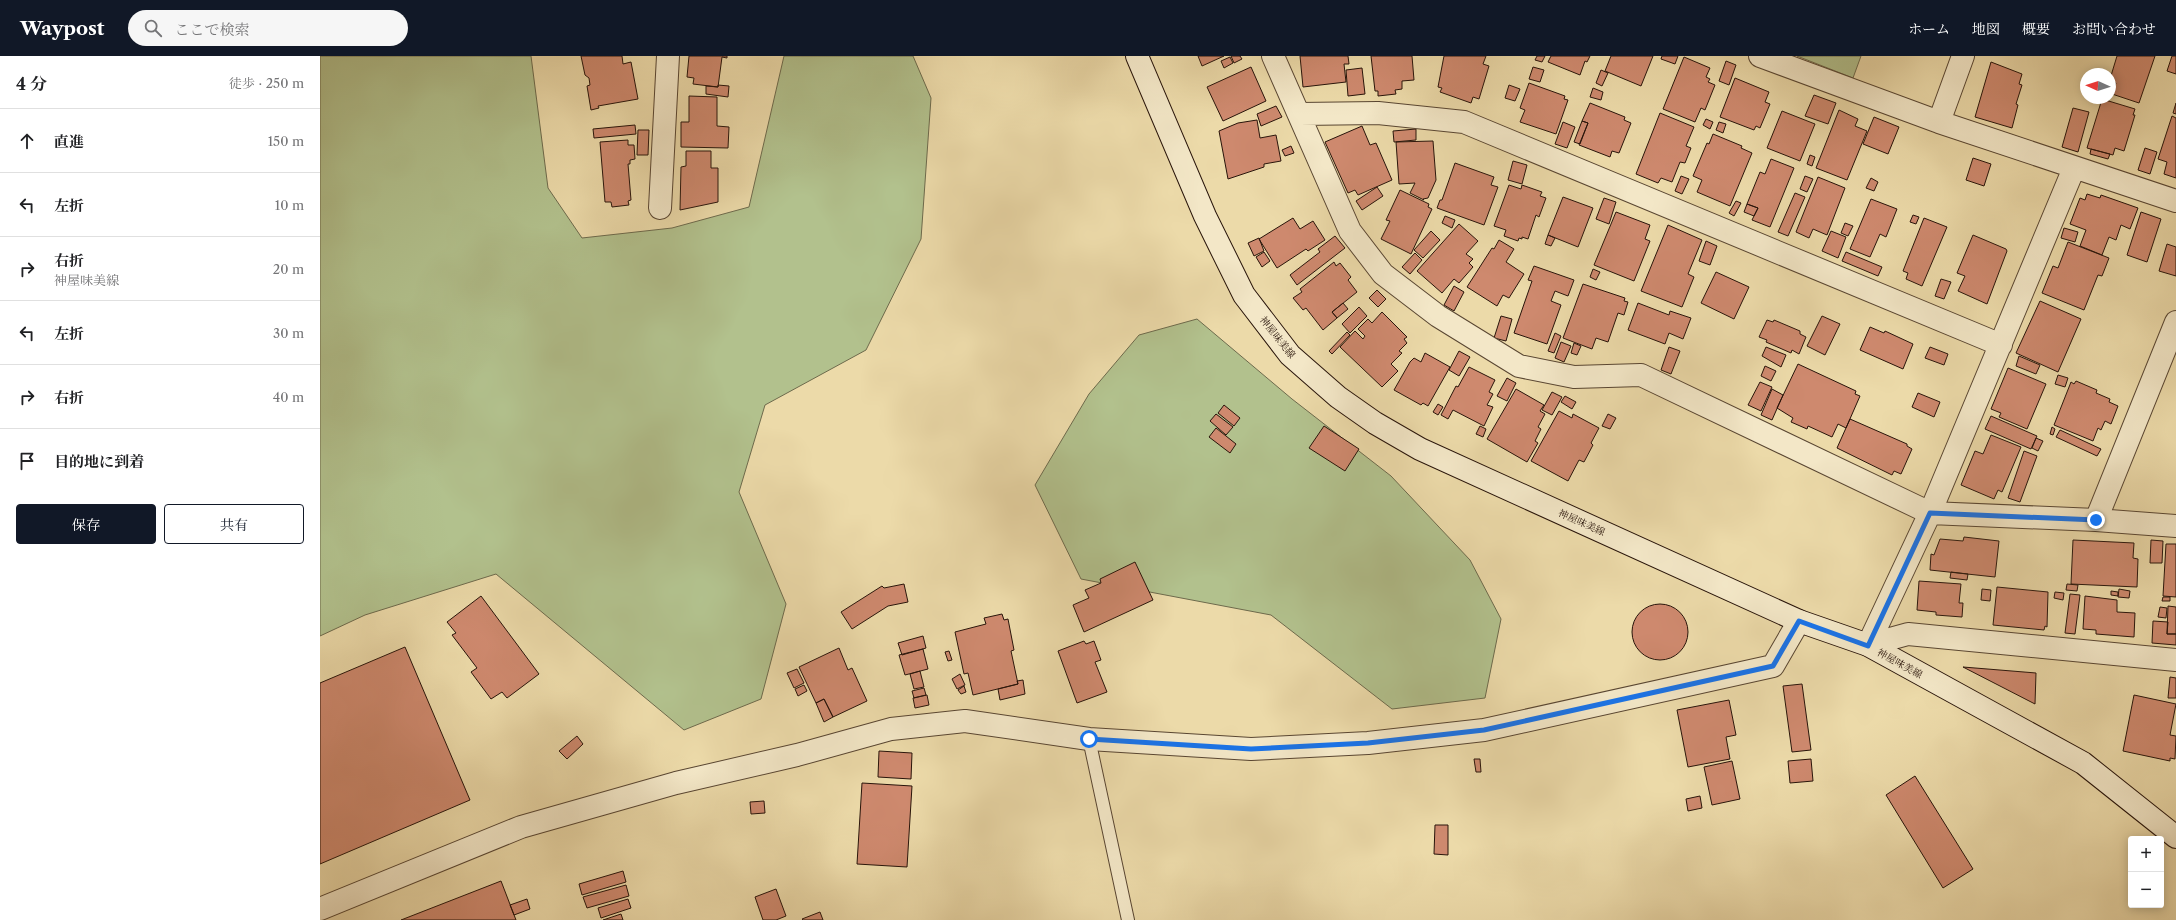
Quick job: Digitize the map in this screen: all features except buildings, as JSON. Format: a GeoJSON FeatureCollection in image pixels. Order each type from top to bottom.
{"type":"FeatureCollection","features":[{"type":"Feature","properties":{"kind":"street"},"geometry":{"type":"LineString","coordinates":[[660,208],[668,56]]}},
{"type":"Feature","properties":{"kind":"street","name":"神屋味美線"},"geometry":{"type":"LineString","coordinates":[[1137,56],[1205,216],[1244,295],[1290,355],[1338,397],[1375,423],[1420,449],[1799,621],[1868,646],[2084,762],[2176,837]]}},
{"type":"Feature","properties":{"kind":"street"},"geometry":{"type":"LineString","coordinates":[[1274,56],[1350,231],[1383,274],[1438,316],[1519,366],[1574,377],[1641,375],[1930,513],[2096,520],[2176,526]]}},
{"type":"Feature","properties":{"kind":"street"},"geometry":{"type":"LineString","coordinates":[[1760,56],[1939,122],[2176,201]]}},
{"type":"Feature","properties":{"kind":"street"},"geometry":{"type":"LineString","coordinates":[[1939,122],[1963,56]]}},
{"type":"Feature","properties":{"kind":"street"},"geometry":{"type":"LineString","coordinates":[[1300,114],[1378,113],[1464,122],[2001,345]]}},
{"type":"Feature","properties":{"kind":"street"},"geometry":{"type":"LineString","coordinates":[[1868,646],[1930,513],[2074,168]]}},
{"type":"Feature","properties":{"kind":"street"},"geometry":{"type":"LineString","coordinates":[[2096,520],[2176,322]]}},
{"type":"Feature","properties":{"kind":"street"},"geometry":{"type":"LineString","coordinates":[[320,909],[521,827],[676,783],[797,755],[891,729],[965,721],[1089,739],[1251,749],[1368,743],[1484,730],[1773,666],[1799,621]]}},
{"type":"Feature","properties":{"kind":"street"},"geometry":{"type":"LineString","coordinates":[[1868,646],[1908,634],[2176,660]]}},
{"type":"Feature","properties":{"kind":"lane"},"geometry":{"type":"LineString","coordinates":[[1089,739],[1128,920]]}},
{"type":"Feature","properties":{"kind":"green space"},"geometry":{"type":"Polygon","coordinates":[[[320,56],[531,56],[548,188],[582,238],[672,228],[749,207],[784,56],[913,56],[931,98],[921,239],[866,350],[765,405],[739,492],[786,604],[761,699],[684,730],[496,574],[365,615],[320,636],[320,56]]]}},
{"type":"Feature","properties":{"kind":"green space"},"geometry":{"type":"Polygon","coordinates":[[[1797,56],[1861,56],[1853,78],[1797,56]]]}},
{"type":"Feature","properties":{"kind":"green space"},"geometry":{"type":"Polygon","coordinates":[[[1197,319],[1292,399],[1391,476],[1470,560],[1501,619],[1485,698],[1392,709],[1271,615],[1081,579],[1035,485],[1089,394],[1139,335],[1197,319]]]}},
{"type":"Feature","properties":{"kind":"route"},"geometry":{"type":"LineString","coordinates":[[1089,739],[1251,749],[1368,743],[1484,730],[1773,666],[1799,621],[1868,646],[1930,513],[2096,520]]}}]}
